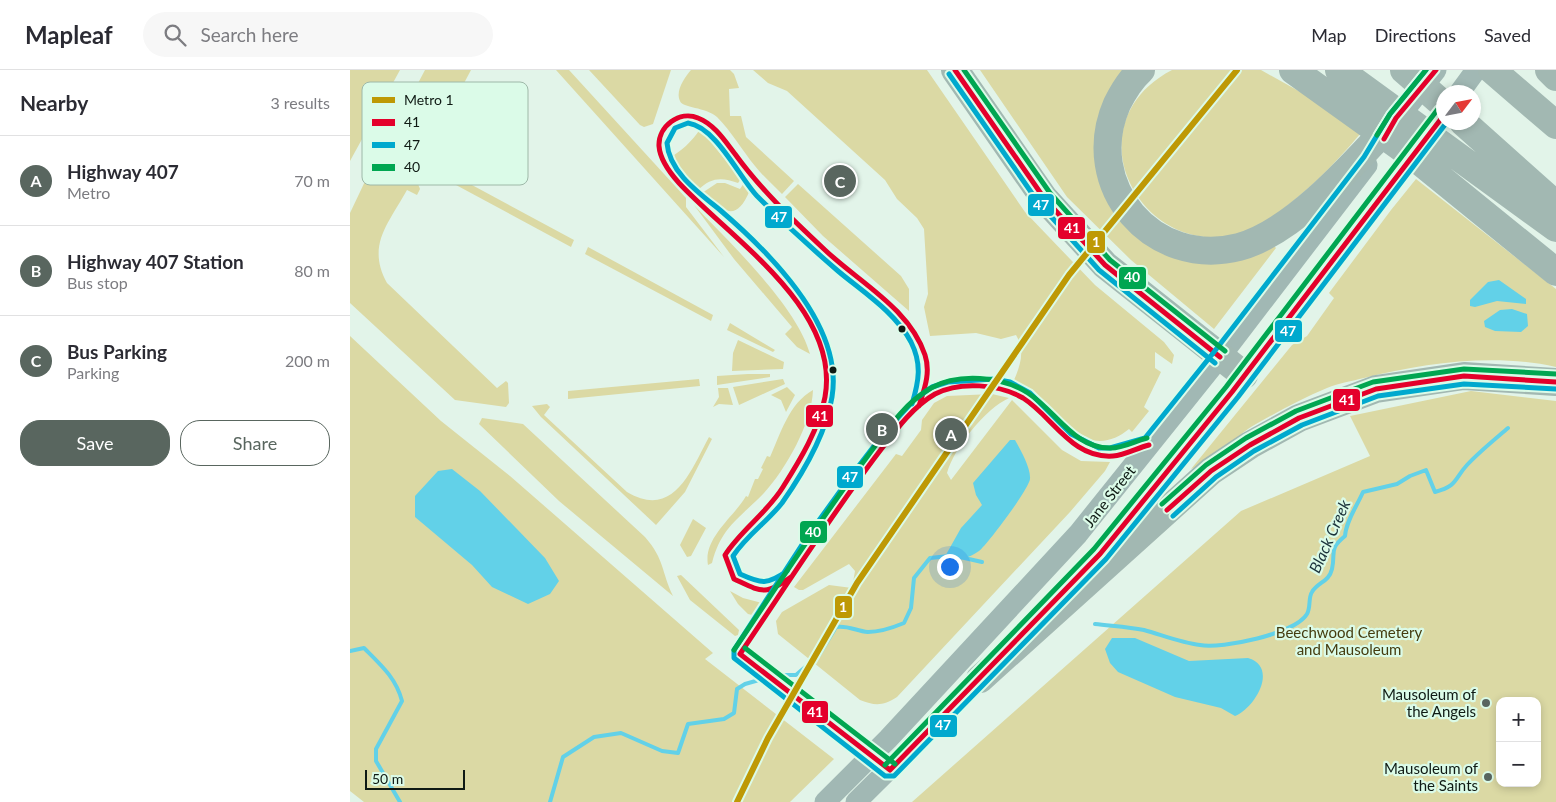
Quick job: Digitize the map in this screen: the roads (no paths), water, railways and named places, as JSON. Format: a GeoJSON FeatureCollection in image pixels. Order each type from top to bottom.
{"type":"FeatureCollection","features":[{"type":"Feature","properties":{"kind":"highway"},"geometry":{"type":"LineString","coordinates":[[954,70],[1044,198],[1099,258],[1220,358],[1244,375]]}},
{"type":"Feature","properties":{"kind":"highway"},"geometry":{"type":"LineString","coordinates":[[1141,70],[1127,86],[1112,115],[1107,144],[1110,168],[1118,192],[1134,218],[1148,231],[1172,243],[1214,251],[1251,242],[1300,213],[1366,158],[1396,118]]}},
{"type":"Feature","properties":{"kind":"highway"},"geometry":{"type":"LineString","coordinates":[[1293,70],[1413,156],[1556,272]]}},
{"type":"Feature","properties":{"kind":"highway"},"geometry":{"type":"LineString","coordinates":[[1339,70],[1556,228]]}},
{"type":"Feature","properties":{"kind":"highway"},"geometry":{"type":"LineString","coordinates":[[1404,70],[1436,98]]}},
{"type":"Feature","properties":{"kind":"highway"},"geometry":{"type":"LineString","coordinates":[[1492,70],[1556,125]]}},
{"type":"Feature","properties":{"kind":"highway"},"geometry":{"type":"LineString","coordinates":[[1549,70],[1556,77]]}},
{"type":"Feature","properties":{"kind":"highway"},"geometry":{"type":"LineString","coordinates":[[1472,130],[1556,205]]}},
{"type":"Feature","properties":{"kind":"highway"},"geometry":{"type":"LineString","coordinates":[[980,679],[1211,471],[1250,445],[1299,418],[1376,389],[1464,376],[1556,382]]}},
{"type":"Feature","properties":{"kind":"main road"},"geometry":{"type":"LineString","coordinates":[[1396,118],[1436,70]]}},
{"type":"Feature","properties":{"kind":"main road"},"geometry":{"type":"LineString","coordinates":[[1465,85],[1476,70]]}},
{"type":"Feature","properties":{"kind":"main road","name":"Jane Street"},"geometry":{"type":"LineString","coordinates":[[856,802],[980,679],[1100,554],[1244,375],[1436,124]]}},
{"type":"Feature","properties":{"kind":"main road","name":"Jane Street"},"geometry":{"type":"LineString","coordinates":[[825,802],[888,739],[1078,534],[1220,358],[1366,158]]}},
{"type":"Feature","properties":{"kind":"water"},"geometry":{"type":"Polygon","coordinates":[[[1499,280],[1526,299],[1526,304],[1497,301],[1475,307],[1470,306],[1470,300],[1488,282],[1499,280]]]}},
{"type":"Feature","properties":{"kind":"water"},"geometry":{"type":"Polygon","coordinates":[[[1512,309],[1527,314],[1528,326],[1521,332],[1495,331],[1485,327],[1484,321],[1500,310],[1512,309]]]}},
{"type":"Feature","properties":{"kind":"water"},"geometry":{"type":"Polygon","coordinates":[[[1010,440],[1015,440],[1027,464],[1030,475],[1028,485],[1023,494],[979,551],[962,559],[953,561],[943,560],[961,528],[982,505],[976,495],[973,483],[1010,440]]]}},
{"type":"Feature","properties":{"kind":"water"},"geometry":{"type":"Polygon","coordinates":[[[452,469],[480,491],[545,558],[559,581],[550,594],[528,604],[492,587],[472,565],[415,517],[415,496],[438,471],[452,469]]]}},
{"type":"Feature","properties":{"kind":"water"},"geometry":{"type":"Polygon","coordinates":[[[1112,638],[1135,638],[1189,661],[1248,658],[1257,663],[1262,670],[1261,687],[1250,705],[1243,712],[1235,716],[1221,708],[1175,697],[1118,672],[1110,663],[1105,649],[1112,638]]]}},
{"type":"Feature","properties":{"kind":"waterway","name":"Black Creek"},"geometry":{"type":"LineString","coordinates":[[1095,624],[1144,630],[1186,643],[1210,646],[1240,642],[1274,634],[1288,628],[1307,614],[1312,592],[1331,573],[1334,548],[1345,536],[1350,519],[1363,492],[1397,484],[1410,476],[1426,470],[1435,492],[1442,490],[1452,485],[1472,460],[1508,428]]}},
{"type":"Feature","properties":{"kind":"waterway","name":"Black Creek"},"geometry":{"type":"LineString","coordinates":[[550,802],[563,757],[594,737],[621,733],[662,751],[678,753],[688,724],[724,719],[734,713],[737,689],[745,684],[777,675],[796,675],[819,655],[836,627],[873,632],[904,623],[911,608],[914,578],[930,558],[949,556]]}},
{"type":"Feature","properties":{"kind":"waterway","name":"Black Creek"},"geometry":{"type":"LineString","coordinates":[[960,557],[982,562]]}},
{"type":"Feature","properties":{"kind":"waterway","name":"Black Creek"},"geometry":{"type":"LineString","coordinates":[[350,651],[364,648],[387,672],[396,685],[402,701],[376,749],[376,761],[400,802]]}},
{"type":"Feature","properties":{"kind":"metro line","name":"1"},"geometry":{"type":"LineString","coordinates":[[737,802],[768,738],[857,583],[1069,275],[1237,70]]}},
{"type":"Feature","properties":{"kind":"place","name":"Bus Parking"},"geometry":{"type":"Point","coordinates":[840,181]}},
{"type":"Feature","properties":{"kind":"place","name":"Highway 407 Station"},"geometry":{"type":"Point","coordinates":[882,429]}},
{"type":"Feature","properties":{"kind":"place","name":"Highway 407"},"geometry":{"type":"Point","coordinates":[951,434]}},
{"type":"Feature","properties":{"kind":"place","name":"Mausoleum of the Angels"},"geometry":{"type":"Point","coordinates":[1486,703]}},
{"type":"Feature","properties":{"kind":"place","name":"Mausoleum of the Saints"},"geometry":{"type":"Point","coordinates":[1488,777]}},
{"type":"Feature","properties":{"kind":"park label","name":"Beechwood Cemetery and Mausoleum"},"geometry":{"type":"Point","coordinates":[1349,640]}}]}
